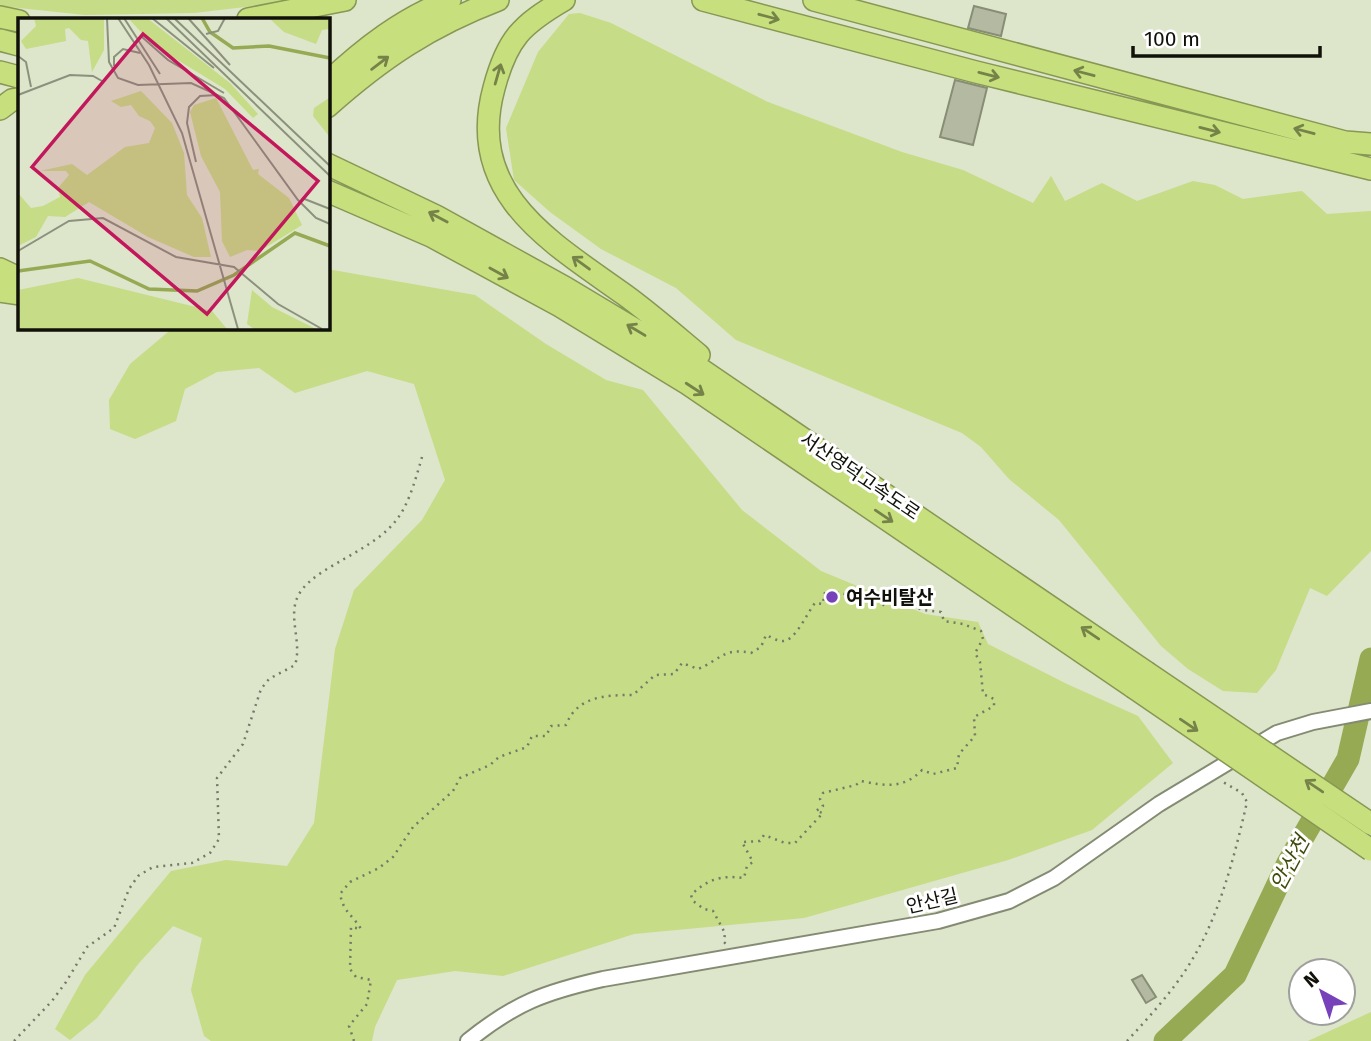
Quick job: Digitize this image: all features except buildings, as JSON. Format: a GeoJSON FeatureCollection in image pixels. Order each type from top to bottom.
{"type":"FeatureCollection","features":[{"type":"Feature","properties":{"kind":"highway"},"geometry":{"type":"LineString","coordinates":[[253,18],[345,0]]}},
{"type":"Feature","properties":{"kind":"highway"},"geometry":{"type":"LineString","coordinates":[[329,81],[353,59],[396,27],[450,0]]}},
{"type":"Feature","properties":{"kind":"highway"},"geometry":{"type":"LineString","coordinates":[[329,105],[406,43],[462,14],[498,0]]}},
{"type":"Feature","properties":{"kind":"highway"},"geometry":{"type":"LineString","coordinates":[[564,0],[544,12],[514,37],[500,64],[487,111],[490,157],[512,203],[545,238],[631,300],[788,428]]}},
{"type":"Feature","properties":{"kind":"highway"},"geometry":{"type":"LineString","coordinates":[[703,0],[976,72],[1364,166]]}},
{"type":"Feature","properties":{"kind":"highway"},"geometry":{"type":"LineString","coordinates":[[814,0],[1345,142],[1371,144]]}},
{"type":"Feature","properties":{"kind":"highway"},"geometry":{"type":"LineString","coordinates":[[0,17],[18,21]]}},
{"type":"Feature","properties":{"kind":"highway"},"geometry":{"type":"LineString","coordinates":[[0,40],[18,45]]}},
{"type":"Feature","properties":{"kind":"highway"},"geometry":{"type":"LineString","coordinates":[[0,72],[18,77]]}},
{"type":"Feature","properties":{"kind":"highway"},"geometry":{"type":"LineString","coordinates":[[0,110],[12,100],[18,99]]}},
{"type":"Feature","properties":{"kind":"highway"},"geometry":{"type":"LineString","coordinates":[[1345,142],[1371,136]]}},
{"type":"Feature","properties":{"kind":"highway","name":"서산영덕고속도로"},"geometry":{"type":"LineString","coordinates":[[329,164],[436,216],[566,288],[696,366],[788,428],[1139,679],[1371,850]]}},
{"type":"Feature","properties":{"kind":"highway","name":"서산영덕고속도로"},"geometry":{"type":"LineString","coordinates":[[329,192],[431,236],[560,306],[688,384],[1139,679],[1371,824]]}},
{"type":"Feature","properties":{"kind":"highway"},"geometry":{"type":"LineString","coordinates":[[0,269],[18,278]]}},
{"type":"Feature","properties":{"kind":"highway"},"geometry":{"type":"LineString","coordinates":[[0,291],[18,295]]}},
{"type":"Feature","properties":{"kind":"street","name":"안산길"},"geometry":{"type":"LineString","coordinates":[[468,1041],[516,1007],[557,989],[938,921],[1009,901],[1054,878],[1159,804],[1277,733],[1313,722],[1371,711]]}},
{"type":"Feature","properties":{"kind":"path"},"geometry":{"type":"LineString","coordinates":[[14,1041],[52,1001],[87,947],[114,928],[129,889],[138,876],[153,867],[192,863],[211,853],[219,839],[217,778],[243,744],[261,689],[269,679],[295,665],[298,657],[294,607],[300,591],[326,570],[372,544],[390,528],[410,500],[422,457]]}},
{"type":"Feature","properties":{"kind":"path"},"geometry":{"type":"LineString","coordinates":[[354,1041],[349,1026],[367,1004],[371,980],[356,977],[350,969],[351,927],[361,929],[354,918],[344,910],[340,894],[350,882],[379,868],[393,857],[413,827],[453,791],[460,778],[490,765],[499,757],[527,747],[533,736],[546,736],[551,726],[566,725],[570,714],[590,699],[634,695],[655,675],[674,674],[682,663],[698,669],[726,652],[739,650],[751,653],[761,647],[766,635],[783,642],[789,640],[799,631],[802,620],[815,603],[823,604],[827,591],[860,597],[866,601],[877,600],[885,606],[892,598],[923,610],[941,612],[944,621],[964,624],[981,631],[983,639],[975,653],[980,662],[983,694],[994,699],[994,706],[974,717],[975,736],[959,754],[957,768],[933,774],[922,770],[912,781],[887,787],[861,781],[856,785],[822,793],[820,799],[823,806],[816,811],[823,813],[795,843],[785,843],[764,835],[760,841],[742,842],[753,862],[747,866],[744,878],[718,877],[702,885],[691,895],[693,901],[704,909],[713,911],[725,933],[724,942],[739,957]]}},
{"type":"Feature","properties":{"kind":"path"},"geometry":{"type":"LineString","coordinates":[[1128,1041],[1191,962],[1205,936],[1231,868],[1247,802],[1242,793],[1227,786],[1212,771]]}},
{"type":"Feature","properties":{"kind":"green space"},"geometry":{"type":"Polygon","coordinates":[[[0,0],[304,0],[194,13],[85,15],[0,6],[0,0]]]}},
{"type":"Feature","properties":{"kind":"green space"},"geometry":{"type":"Polygon","coordinates":[[[580,13],[611,23],[768,102],[902,152],[963,170],[1033,203],[1051,176],[1065,201],[1102,183],[1137,201],[1193,181],[1215,185],[1243,199],[1302,191],[1327,214],[1371,211],[1371,551],[1327,596],[1310,588],[1276,670],[1257,693],[1223,691],[1188,669],[1161,646],[1059,520],[1009,479],[981,447],[962,433],[736,340],[676,288],[601,249],[550,212],[514,180],[506,128],[538,52],[569,14],[580,13]]]}},
{"type":"Feature","properties":{"kind":"green space"},"geometry":{"type":"Polygon","coordinates":[[[329,269],[475,295],[546,344],[606,380],[643,390],[742,510],[821,571],[925,614],[978,622],[988,644],[1138,716],[1173,763],[1092,830],[1008,860],[804,918],[634,934],[503,976],[455,971],[397,980],[375,1027],[372,1041],[211,1041],[204,1036],[191,990],[202,938],[173,926],[139,963],[97,1018],[70,1040],[55,1029],[85,975],[171,871],[226,860],[287,866],[314,823],[335,649],[354,590],[422,520],[445,480],[414,384],[367,371],[295,393],[259,368],[217,372],[185,389],[176,421],[135,439],[110,429],[109,400],[130,364],[172,329],[329,329],[329,269]]]}},
{"type":"Feature","properties":{"kind":"green space"},"geometry":{"type":"Polygon","coordinates":[[[1371,1012],[1371,1041],[1308,1041],[1338,1027],[1357,1027],[1357,1018],[1371,1012]]]}},
{"type":"Feature","properties":{"kind":"waterway","name":"안산천"},"geometry":{"type":"LineString","coordinates":[[1165,1041],[1235,975],[1288,863],[1348,759],[1371,659]]}},
{"type":"Feature","properties":{"kind":"place","name":"여수비탈산"},"geometry":{"type":"Point","coordinates":[832,597]}}]}
